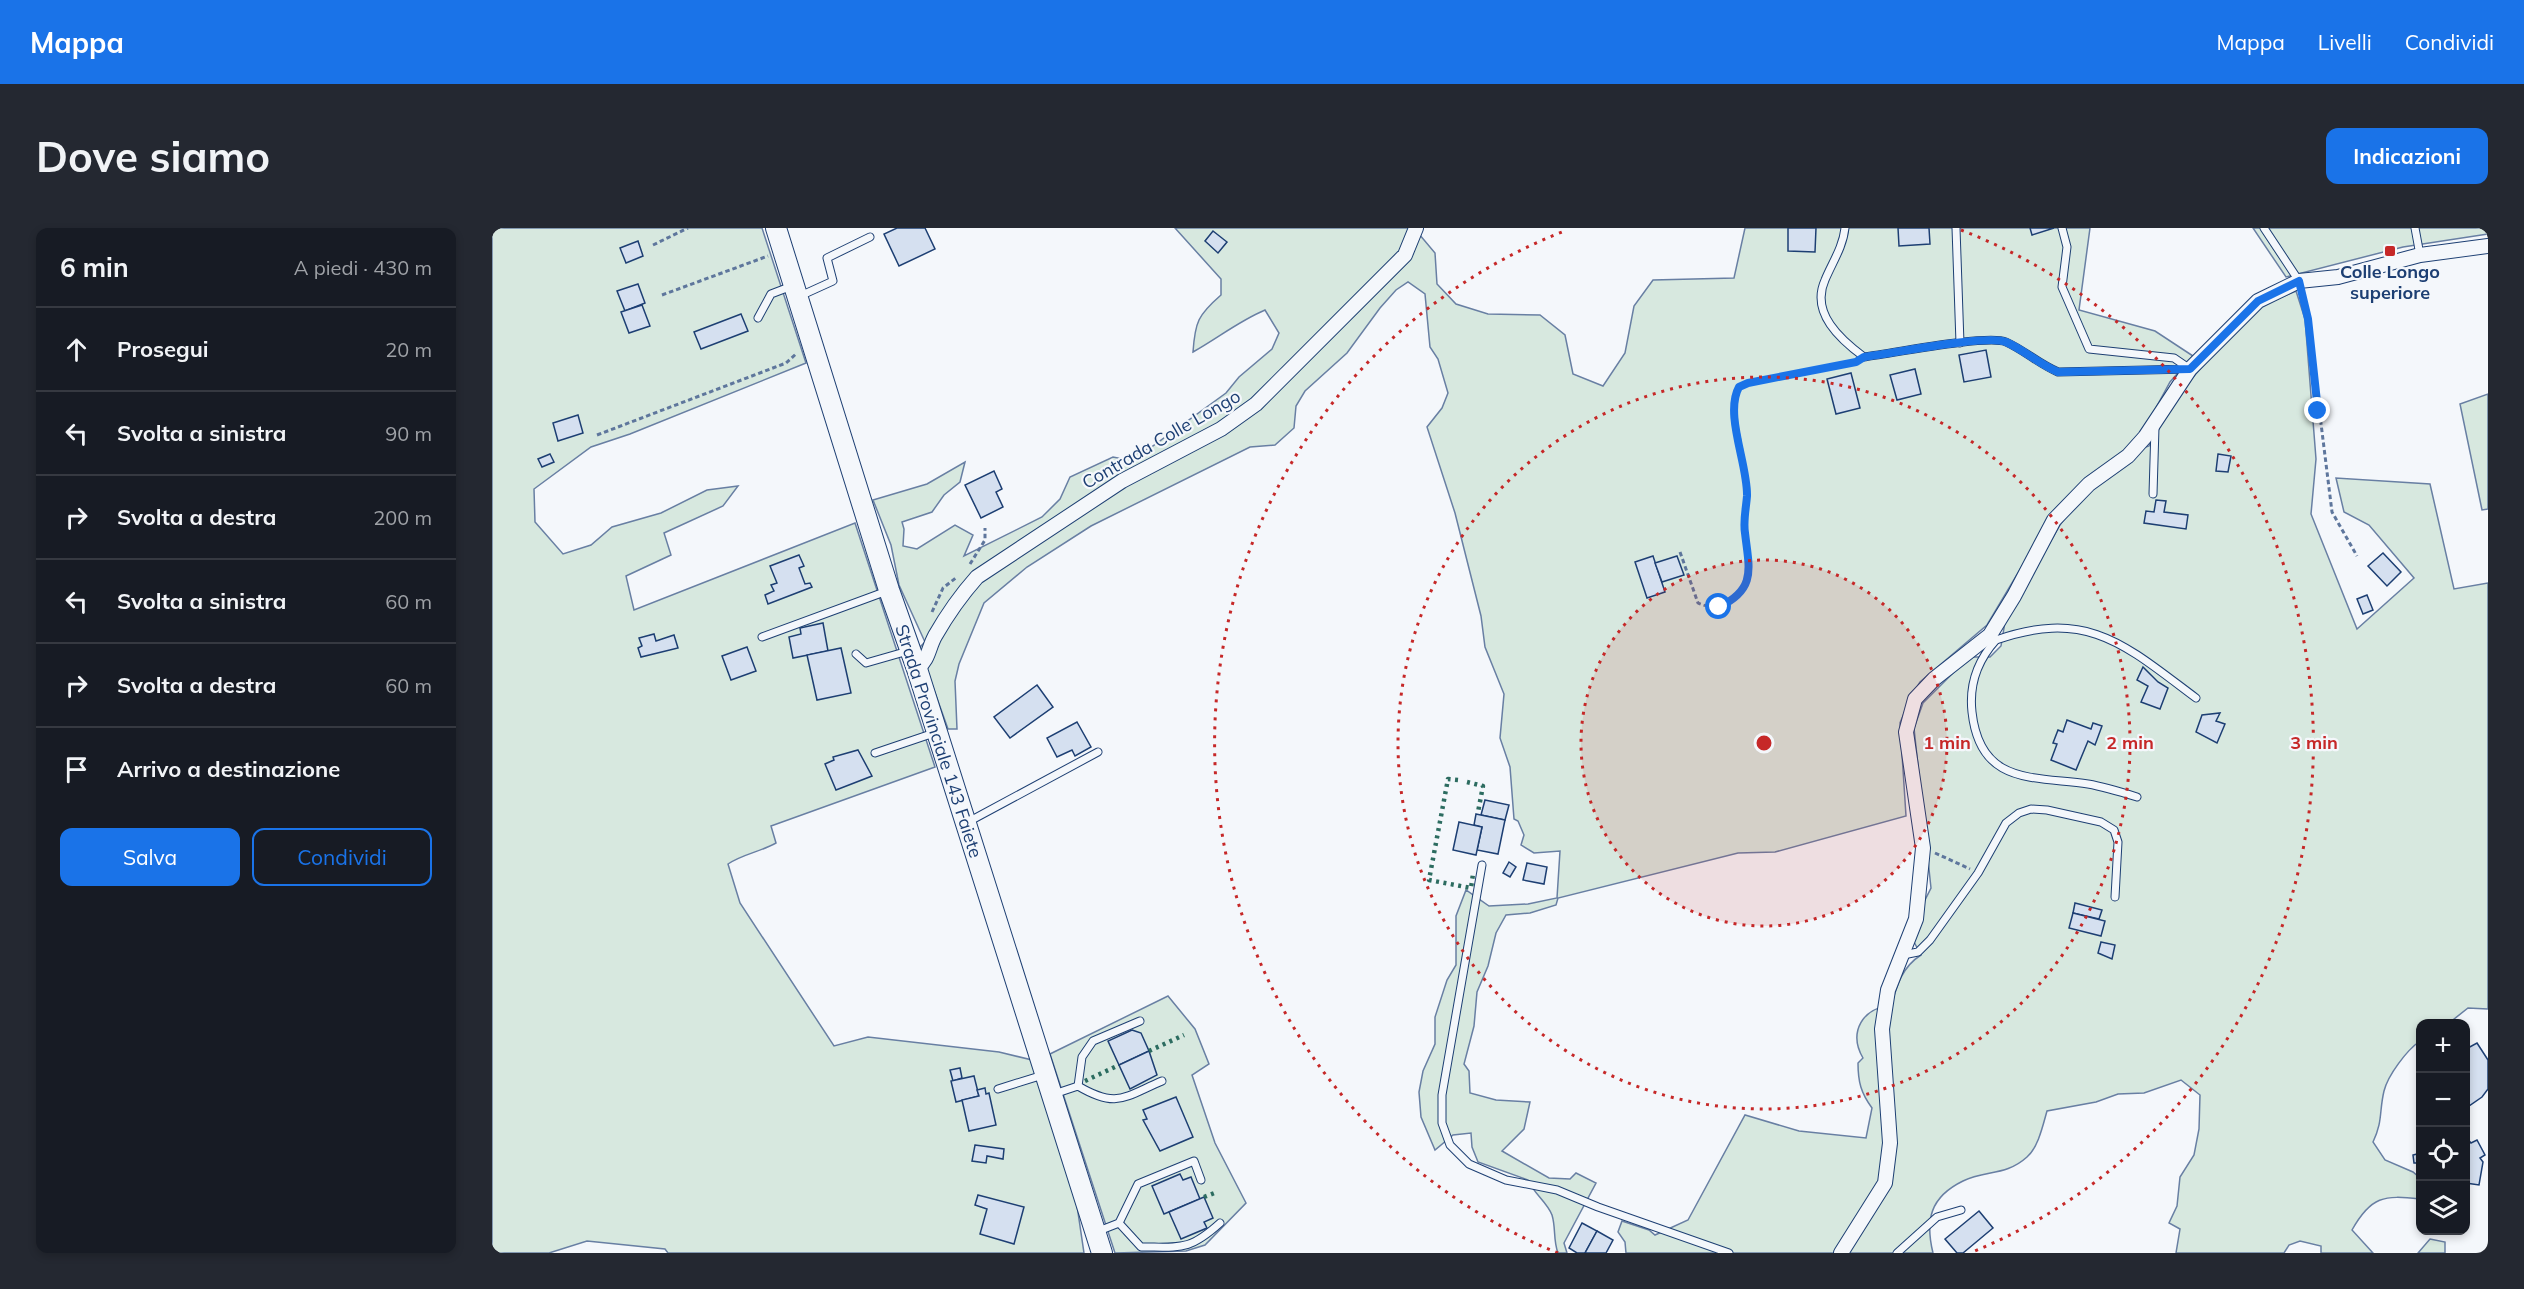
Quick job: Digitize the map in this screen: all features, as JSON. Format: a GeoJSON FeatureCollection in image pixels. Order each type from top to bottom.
{"type":"FeatureCollection","features":[{"type":"Feature","properties":{"kind":"main road","name":"Strada Provinciale 143 Faiete"},"geometry":{"type":"LineString","coordinates":[[776,228],[889,590],[917,669],[1102,1253]]}},
{"type":"Feature","properties":{"kind":"street","name":"Contrada Colle Longo"},"geometry":{"type":"LineString","coordinates":[[917,669],[926,661],[934,638],[961,594],[977,577],[1122,481],[1221,429],[1256,404],[1405,255],[1416,228]]}},
{"type":"Feature","properties":{"kind":"street"},"geometry":{"type":"LineString","coordinates":[[1841,1253],[1885,1183],[1890,1143],[1881,1029],[1888,990],[1916,919],[1923,848],[1906,732],[1915,699],[1934,679],[1993,638],[2054,520],[2089,484],[2128,456],[2155,422],[2190,369],[2258,301],[2299,281],[2338,277],[2420,255],[2488,246]]}},
{"type":"Feature","properties":{"kind":"lane"},"geometry":{"type":"LineString","coordinates":[[1845,228],[1836,259],[1823,284],[1822,304],[1829,325],[1844,343],[1864,357],[1960,343],[2004,340],[2043,366],[2058,372],[2190,369]]}},
{"type":"Feature","properties":{"kind":"lane"},"geometry":{"type":"LineString","coordinates":[[1956,228],[1960,343]]}},
{"type":"Feature","properties":{"kind":"lane"},"geometry":{"type":"LineString","coordinates":[[2062,228],[2067,247],[2062,287],[2089,349],[2174,358],[2190,369]]}},
{"type":"Feature","properties":{"kind":"lane"},"geometry":{"type":"LineString","coordinates":[[2264,228],[2299,281]]}},
{"type":"Feature","properties":{"kind":"lane"},"geometry":{"type":"LineString","coordinates":[[2415,228],[2420,255]]}},
{"type":"Feature","properties":{"kind":"lane"},"geometry":{"type":"LineString","coordinates":[[758,318],[771,294],[796,291],[833,281],[827,258],[870,237]]}},
{"type":"Feature","properties":{"kind":"lane"},"geometry":{"type":"LineString","coordinates":[[2152,494],[2155,422]]}},
{"type":"Feature","properties":{"kind":"lane"},"geometry":{"type":"LineString","coordinates":[[762,637],[889,590]]}},
{"type":"Feature","properties":{"kind":"lane"},"geometry":{"type":"LineString","coordinates":[[2137,797],[2091,785],[2006,772],[1985,752],[1974,730],[1971,701],[1976,670],[1982,655],[1993,638],[2045,627],[2087,630],[2140,655],[2196,698]]}},
{"type":"Feature","properties":{"kind":"lane"},"geometry":{"type":"LineString","coordinates":[[856,654],[866,663],[910,650]]}},
{"type":"Feature","properties":{"kind":"lane"},"geometry":{"type":"LineString","coordinates":[[875,753],[937,732]]}},
{"type":"Feature","properties":{"kind":"lane"},"geometry":{"type":"LineString","coordinates":[[966,823],[1098,752]]}},
{"type":"Feature","properties":{"kind":"lane"},"geometry":{"type":"LineString","coordinates":[[1903,955],[1918,952],[1930,940],[1978,873],[2006,824],[2019,813],[2031,808],[2101,822],[2114,830],[2118,842],[2115,897]]}},
{"type":"Feature","properties":{"kind":"lane"},"geometry":{"type":"LineString","coordinates":[[1482,865],[1442,1095],[1442,1123],[1450,1145],[1469,1164],[1506,1180],[1557,1190],[1598,1207],[1729,1253]]}},
{"type":"Feature","properties":{"kind":"lane"},"geometry":{"type":"LineString","coordinates":[[1078,1086],[1082,1057],[1093,1041],[1140,1021]]}},
{"type":"Feature","properties":{"kind":"lane"},"geometry":{"type":"LineString","coordinates":[[998,1089],[1045,1074]]}},
{"type":"Feature","properties":{"kind":"lane"},"geometry":{"type":"LineString","coordinates":[[1052,1094],[1078,1086],[1100,1099],[1119,1100],[1162,1081]]}},
{"type":"Feature","properties":{"kind":"lane"},"geometry":{"type":"LineString","coordinates":[[1096,1232],[1119,1223],[1138,1184],[1194,1161],[1201,1180]]}},
{"type":"Feature","properties":{"kind":"lane"},"geometry":{"type":"LineString","coordinates":[[1898,1253],[1937,1217],[1961,1210]]}},
{"type":"Feature","properties":{"kind":"lane"},"geometry":{"type":"LineString","coordinates":[[1119,1223],[1141,1247],[1185,1247],[1200,1241],[1220,1223]]}},
{"type":"Feature","properties":{"kind":"path"},"geometry":{"type":"LineString","coordinates":[[653,245],[688,228]]}},
{"type":"Feature","properties":{"kind":"path"},"geometry":{"type":"LineString","coordinates":[[662,295],[784,250]]}},
{"type":"Feature","properties":{"kind":"path"},"geometry":{"type":"LineString","coordinates":[[2299,281],[2308,319],[2332,512],[2357,556]]}},
{"type":"Feature","properties":{"kind":"path"},"geometry":{"type":"LineString","coordinates":[[597,435],[786,363],[812,341]]}},
{"type":"Feature","properties":{"kind":"path"},"geometry":{"type":"LineString","coordinates":[[1680,552],[1698,603],[1708,608],[1719,607],[1740,593],[1749,578],[1750,557],[1744,533],[1747,497],[1733,405],[1739,387],[1748,383],[1856,362],[1864,357]]}},
{"type":"Feature","properties":{"kind":"path"},"geometry":{"type":"LineString","coordinates":[[1923,848],[1978,873]]}},
{"type":"Feature","properties":{"kind":"shaded area"},"geometry":{"type":"Polygon","coordinates":[[[492,228],[762,228],[806,363],[630,434],[591,447],[534,489],[535,522],[563,554],[591,545],[612,527],[661,513],[707,490],[738,486],[723,506],[664,533],[671,555],[626,576],[634,610],[855,523],[935,767],[771,826],[776,843],[728,864],[740,903],[834,1046],[868,1037],[999,1052],[1032,1060],[1076,1199],[1084,1253],[668,1253],[665,1249],[587,1241],[549,1253],[492,1253],[492,228]]]}},
{"type":"Feature","properties":{"kind":"shaded area"},"geometry":{"type":"Polygon","coordinates":[[[1175,228],[1414,228],[1435,253],[1437,284],[1456,304],[1488,314],[1540,315],[1565,335],[1573,374],[1603,386],[1625,353],[1634,306],[1653,280],[1734,278],[1745,228],[2090,228],[2079,310],[2155,331],[2193,356],[2170,382],[2145,428],[2126,451],[2087,477],[2056,509],[1987,625],[1920,682],[1900,723],[1906,816],[1775,852],[1738,853],[1558,898],[1556,905],[1530,913],[1506,915],[1496,933],[1488,966],[1477,992],[1474,1026],[1464,1064],[1469,1071],[1470,1093],[1496,1100],[1530,1102],[1524,1129],[1502,1151],[1549,1178],[1570,1179],[1576,1173],[1596,1183],[1564,1243],[1567,1253],[1558,1253],[1552,1215],[1528,1180],[1478,1162],[1472,1147],[1471,1133],[1453,1135],[1435,1150],[1421,1117],[1419,1092],[1423,1071],[1435,1044],[1435,1017],[1447,980],[1456,965],[1456,916],[1466,890],[1489,906],[1528,904],[1557,898],[1560,851],[1534,853],[1521,845],[1524,835],[1518,821],[1514,819],[1510,767],[1500,738],[1504,694],[1485,647],[1481,616],[1455,513],[1427,427],[1442,408],[1448,393],[1438,359],[1430,347],[1425,294],[1408,282],[1396,290],[1347,353],[1305,391],[1296,406],[1294,428],[1275,445],[1250,447],[1091,526],[1027,567],[984,603],[959,664],[955,681],[957,729],[948,729],[919,648],[925,642],[899,585],[891,545],[873,500],[927,484],[965,462],[960,482],[944,495],[932,512],[902,522],[903,546],[917,549],[955,525],[973,535],[964,556],[1042,517],[1060,499],[1070,477],[1113,457],[1123,459],[1150,448],[1226,393],[1239,377],[1272,349],[1279,333],[1265,310],[1237,324],[1193,352],[1199,320],[1207,308],[1221,295],[1221,279],[1175,228]]]}},
{"type":"Feature","properties":{"kind":"shaded area"},"geometry":{"type":"Polygon","coordinates":[[[2253,228],[2488,228],[2488,234],[2403,247],[2286,277],[2253,228]]]}},
{"type":"Feature","properties":{"kind":"shaded area"},"geometry":{"type":"Polygon","coordinates":[[[2296,291],[2305,319],[2316,459],[2311,514],[2357,629],[2414,578],[2369,525],[2344,512],[2336,478],[2430,484],[2454,589],[2488,583],[2488,1009],[2468,1008],[2454,1019],[2416,1019],[2416,1044],[2399,1063],[2386,1085],[2373,1142],[2385,1160],[2416,1175],[2416,1199],[2388,1198],[2372,1204],[2366,1210],[2352,1230],[2373,1253],[2321,1253],[2321,1246],[2300,1241],[2289,1245],[2284,1253],[2176,1253],[2180,1229],[2169,1223],[2177,1206],[2180,1177],[2194,1155],[2199,1129],[2200,1095],[2181,1080],[2144,1093],[2118,1094],[2096,1102],[2047,1111],[2037,1142],[2027,1157],[2004,1170],[1963,1181],[1943,1194],[1930,1220],[1933,1253],[1626,1253],[1625,1242],[1618,1232],[1622,1221],[1649,1230],[1655,1235],[1688,1220],[1745,1115],[1799,1131],[1866,1138],[1872,1108],[1860,1082],[1858,1063],[1863,1058],[1857,1039],[1858,1030],[1866,1016],[1881,1007],[1891,1006],[1905,971],[1921,955],[1914,942],[1923,904],[1931,888],[1914,728],[1923,703],[1969,657],[1990,657],[2001,646],[2005,622],[2060,525],[2078,501],[2137,450],[2149,446],[2159,423],[2182,390],[2256,308],[2296,291]]]}},
{"type":"Feature","properties":{"kind":"shaded area"},"geometry":{"type":"Polygon","coordinates":[[[2488,394],[2488,509],[2482,510],[2460,404],[2488,394]]]}},
{"type":"Feature","properties":{"kind":"shaded area"},"geometry":{"type":"Polygon","coordinates":[[[1168,996],[1195,1029],[1209,1064],[1192,1075],[1215,1143],[1246,1203],[1205,1245],[1186,1251],[1115,1253],[1050,1054],[1168,996]]]}},
{"type":"Feature","properties":{"kind":"shaded area"},"geometry":{"type":"Polygon","coordinates":[[[2430,1239],[2445,1242],[2445,1253],[2418,1253],[2430,1239]]]}},
{"type":"Feature","properties":{"kind":"building"},"geometry":{"type":"Polygon","coordinates":[[[897,228],[925,228],[935,249],[899,266],[884,234],[897,228]]]}},
{"type":"Feature","properties":{"kind":"building"},"geometry":{"type":"Polygon","coordinates":[[[1788,228],[1816,228],[1815,252],[1788,251],[1788,228]]]}},
{"type":"Feature","properties":{"kind":"building"},"geometry":{"type":"Polygon","coordinates":[[[1898,228],[1929,228],[1930,244],[1899,246],[1898,228]]]}},
{"type":"Feature","properties":{"kind":"building"},"geometry":{"type":"Polygon","coordinates":[[[2030,228],[2054,228],[2032,235],[2030,228]]]}},
{"type":"Feature","properties":{"kind":"building"},"geometry":{"type":"Polygon","coordinates":[[[1213,231],[1227,242],[1218,253],[1205,241],[1213,231]]]}},
{"type":"Feature","properties":{"kind":"building"},"geometry":{"type":"Polygon","coordinates":[[[638,241],[643,256],[626,263],[620,248],[638,241]]]}},
{"type":"Feature","properties":{"kind":"building"},"geometry":{"type":"Polygon","coordinates":[[[638,284],[645,303],[625,311],[617,291],[638,284]]]}},
{"type":"Feature","properties":{"kind":"building"},"geometry":{"type":"Polygon","coordinates":[[[642,305],[650,326],[629,333],[621,312],[642,305]]]}},
{"type":"Feature","properties":{"kind":"building"},"geometry":{"type":"Polygon","coordinates":[[[741,314],[748,331],[701,349],[694,332],[741,314]]]}},
{"type":"Feature","properties":{"kind":"building"},"geometry":{"type":"Polygon","coordinates":[[[1986,350],[1991,377],[1964,382],[1959,355],[1986,350]]]}},
{"type":"Feature","properties":{"kind":"building"},"geometry":{"type":"Polygon","coordinates":[[[1915,369],[1921,394],[1897,400],[1890,375],[1915,369]]]}},
{"type":"Feature","properties":{"kind":"building"},"geometry":{"type":"Polygon","coordinates":[[[1851,373],[1860,408],[1836,414],[1827,379],[1851,373]]]}},
{"type":"Feature","properties":{"kind":"building"},"geometry":{"type":"Polygon","coordinates":[[[578,415],[583,433],[558,441],[553,423],[578,415]]]}},
{"type":"Feature","properties":{"kind":"building"},"geometry":{"type":"Polygon","coordinates":[[[550,454],[554,462],[542,467],[538,459],[550,454]]]}},
{"type":"Feature","properties":{"kind":"building"},"geometry":{"type":"Polygon","coordinates":[[[2218,454],[2231,456],[2228,472],[2216,471],[2218,454]]]}},
{"type":"Feature","properties":{"kind":"building"},"geometry":{"type":"Polygon","coordinates":[[[994,471],[1002,489],[996,492],[1003,507],[981,518],[965,485],[994,471]]]}},
{"type":"Feature","properties":{"kind":"building"},"geometry":{"type":"Polygon","coordinates":[[[2156,500],[2166,501],[2164,512],[2188,515],[2186,529],[2144,523],[2146,511],[2154,512],[2156,500]]]}},
{"type":"Feature","properties":{"kind":"building"},"geometry":{"type":"Polygon","coordinates":[[[2383,553],[2401,572],[2387,586],[2368,566],[2383,553]]]}},
{"type":"Feature","properties":{"kind":"building"},"geometry":{"type":"Polygon","coordinates":[[[799,555],[804,566],[799,568],[805,584],[810,583],[812,587],[768,604],[765,595],[774,591],[771,585],[777,583],[770,566],[799,555]]]}},
{"type":"Feature","properties":{"kind":"building"},"geometry":{"type":"Polygon","coordinates":[[[1653,556],[1665,592],[1647,598],[1635,562],[1653,556]]]}},
{"type":"Feature","properties":{"kind":"building"},"geometry":{"type":"Polygon","coordinates":[[[1677,556],[1684,575],[1662,582],[1655,563],[1677,556]]]}},
{"type":"Feature","properties":{"kind":"building"},"geometry":{"type":"Polygon","coordinates":[[[2367,595],[2373,610],[2363,614],[2357,599],[2367,595]]]}},
{"type":"Feature","properties":{"kind":"building"},"geometry":{"type":"Polygon","coordinates":[[[823,623],[828,651],[793,658],[789,637],[801,634],[800,628],[823,623]]]}},
{"type":"Feature","properties":{"kind":"building"},"geometry":{"type":"Polygon","coordinates":[[[654,634],[656,641],[674,635],[678,648],[641,657],[638,648],[642,646],[639,638],[654,634]]]}},
{"type":"Feature","properties":{"kind":"building"},"geometry":{"type":"Polygon","coordinates":[[[747,647],[756,671],[731,680],[722,656],[747,647]]]}},
{"type":"Feature","properties":{"kind":"building"},"geometry":{"type":"Polygon","coordinates":[[[841,648],[851,693],[817,700],[807,655],[841,648]]]}},
{"type":"Feature","properties":{"kind":"building"},"geometry":{"type":"Polygon","coordinates":[[[2143,667],[2158,682],[2168,688],[2160,709],[2141,702],[2148,686],[2137,680],[2143,667]]]}},
{"type":"Feature","properties":{"kind":"building"},"geometry":{"type":"Polygon","coordinates":[[[1037,685],[1053,707],[1010,738],[994,717],[1037,685]]]}},
{"type":"Feature","properties":{"kind":"building"},"geometry":{"type":"Polygon","coordinates":[[[2220,713],[2216,721],[2225,724],[2217,743],[2196,732],[2202,715],[2220,713]]]}},
{"type":"Feature","properties":{"kind":"building"},"geometry":{"type":"Polygon","coordinates":[[[2067,720],[2091,729],[2093,723],[2102,726],[2095,745],[2088,741],[2076,770],[2051,760],[2057,744],[2053,743],[2058,730],[2063,732],[2067,720]]]}},
{"type":"Feature","properties":{"kind":"building"},"geometry":{"type":"Polygon","coordinates":[[[1077,722],[1091,747],[1075,756],[1072,750],[1057,757],[1047,738],[1077,722]]]}},
{"type":"Feature","properties":{"kind":"building"},"geometry":{"type":"Polygon","coordinates":[[[858,750],[872,776],[836,790],[825,764],[834,760],[833,757],[858,750]]]}},
{"type":"Feature","properties":{"kind":"building"},"geometry":{"type":"Polygon","coordinates":[[[1485,800],[1509,805],[1505,820],[1481,815],[1485,800]]]}},
{"type":"Feature","properties":{"kind":"building"},"geometry":{"type":"Polygon","coordinates":[[[1476,814],[1505,820],[1498,854],[1477,850],[1482,827],[1474,825],[1476,814]]]}},
{"type":"Feature","properties":{"kind":"building"},"geometry":{"type":"Polygon","coordinates":[[[1459,822],[1482,827],[1476,855],[1453,850],[1459,822]]]}},
{"type":"Feature","properties":{"kind":"building"},"geometry":{"type":"Polygon","coordinates":[[[1509,862],[1516,867],[1510,877],[1503,873],[1509,862]]]}},
{"type":"Feature","properties":{"kind":"building"},"geometry":{"type":"Polygon","coordinates":[[[1527,863],[1547,867],[1544,884],[1523,880],[1527,863]]]}},
{"type":"Feature","properties":{"kind":"building"},"geometry":{"type":"Polygon","coordinates":[[[2075,903],[2102,910],[2099,919],[2073,913],[2075,903]]]}},
{"type":"Feature","properties":{"kind":"building"},"geometry":{"type":"Polygon","coordinates":[[[2073,913],[2105,921],[2101,936],[2069,928],[2073,913]]]}},
{"type":"Feature","properties":{"kind":"building"},"geometry":{"type":"Polygon","coordinates":[[[2101,942],[2115,945],[2112,959],[2098,953],[2101,942]]]}},
{"type":"Feature","properties":{"kind":"building"},"geometry":{"type":"Polygon","coordinates":[[[1132,1030],[1141,1033],[1149,1051],[1119,1065],[1108,1041],[1132,1030]]]}},
{"type":"Feature","properties":{"kind":"building"},"geometry":{"type":"Polygon","coordinates":[[[2477,1043],[2488,1060],[2488,1089],[2482,1097],[2470,1105],[2470,1073],[2470,1047],[2477,1043]]]}},
{"type":"Feature","properties":{"kind":"building"},"geometry":{"type":"Polygon","coordinates":[[[1149,1051],[1157,1075],[1130,1089],[1119,1065],[1149,1051]]]}},
{"type":"Feature","properties":{"kind":"building"},"geometry":{"type":"Polygon","coordinates":[[[960,1068],[962,1078],[953,1081],[950,1070],[960,1068]]]}},
{"type":"Feature","properties":{"kind":"building"},"geometry":{"type":"Polygon","coordinates":[[[974,1076],[979,1096],[956,1102],[951,1081],[974,1076]]]}},
{"type":"Feature","properties":{"kind":"building"},"geometry":{"type":"Polygon","coordinates":[[[985,1088],[986,1094],[989,1093],[996,1125],[969,1131],[962,1100],[979,1096],[977,1090],[985,1088]]]}},
{"type":"Feature","properties":{"kind":"building"},"geometry":{"type":"Polygon","coordinates":[[[1176,1097],[1193,1137],[1160,1151],[1143,1120],[1147,1119],[1143,1110],[1176,1097]]]}},
{"type":"Feature","properties":{"kind":"building"},"geometry":{"type":"Polygon","coordinates":[[[2477,1140],[2485,1155],[2480,1158],[2483,1162],[2479,1185],[2470,1184],[2470,1142],[2477,1140]]]}},
{"type":"Feature","properties":{"kind":"building"},"geometry":{"type":"Polygon","coordinates":[[[975,1145],[1004,1149],[1003,1159],[987,1156],[986,1163],[972,1161],[975,1145]]]}},
{"type":"Feature","properties":{"kind":"building"},"geometry":{"type":"Polygon","coordinates":[[[1180,1174],[1183,1180],[1191,1177],[1200,1199],[1164,1214],[1152,1186],[1180,1174]]]}},
{"type":"Feature","properties":{"kind":"building"},"geometry":{"type":"Polygon","coordinates":[[[978,1195],[1024,1207],[1014,1244],[980,1234],[987,1209],[975,1205],[978,1195]]]}},
{"type":"Feature","properties":{"kind":"building"},"geometry":{"type":"Polygon","coordinates":[[[1204,1197],[1213,1218],[1204,1222],[1207,1228],[1181,1239],[1169,1212],[1204,1197]]]}},
{"type":"Feature","properties":{"kind":"building"},"geometry":{"type":"Polygon","coordinates":[[[1979,1211],[1993,1228],[1963,1253],[1957,1253],[1945,1239],[1979,1211]]]}},
{"type":"Feature","properties":{"kind":"building"},"geometry":{"type":"Polygon","coordinates":[[[1582,1223],[1597,1231],[1585,1253],[1577,1253],[1569,1248],[1582,1223]]]}},
{"type":"Feature","properties":{"kind":"building"},"geometry":{"type":"Polygon","coordinates":[[[1597,1231],[1613,1240],[1606,1253],[1585,1253],[1597,1231]]]}},
{"type":"Feature","properties":{"kind":"hedge"},"geometry":{"type":"LineString","coordinates":[[1458,780],[1448,779],[1429,880],[1471,888],[1473,874]]}},
{"type":"Feature","properties":{"kind":"hedge"},"geometry":{"type":"LineString","coordinates":[[1467,782],[1483,786],[1478,812]]}},
{"type":"Feature","properties":{"kind":"hedge"},"geometry":{"type":"LineString","coordinates":[[1149,1051],[1184,1035]]}},
{"type":"Feature","properties":{"kind":"hedge"},"geometry":{"type":"LineString","coordinates":[[1085,1081],[1119,1065]]}},
{"type":"Feature","properties":{"kind":"hedge"},"geometry":{"type":"LineString","coordinates":[[1204,1197],[1217,1192]]}},
{"type":"Feature","properties":{"kind":"place","name":"Colle Longo superiore"},"geometry":{"type":"Point","coordinates":[2390,251]}},
{"type":"Feature","properties":{"kind":"route"},"geometry":{"type":"LineString","coordinates":[[1719,607],[1740,593],[1749,578],[1750,557],[1744,533],[1744,509],[1747,497],[1745,475],[1733,405],[1739,387],[1748,383],[1856,362],[1864,357],[1960,343],[2004,340],[2043,366],[2058,372],[2190,369],[2258,301],[2299,281],[2308,319],[2318,411]]}}]}
